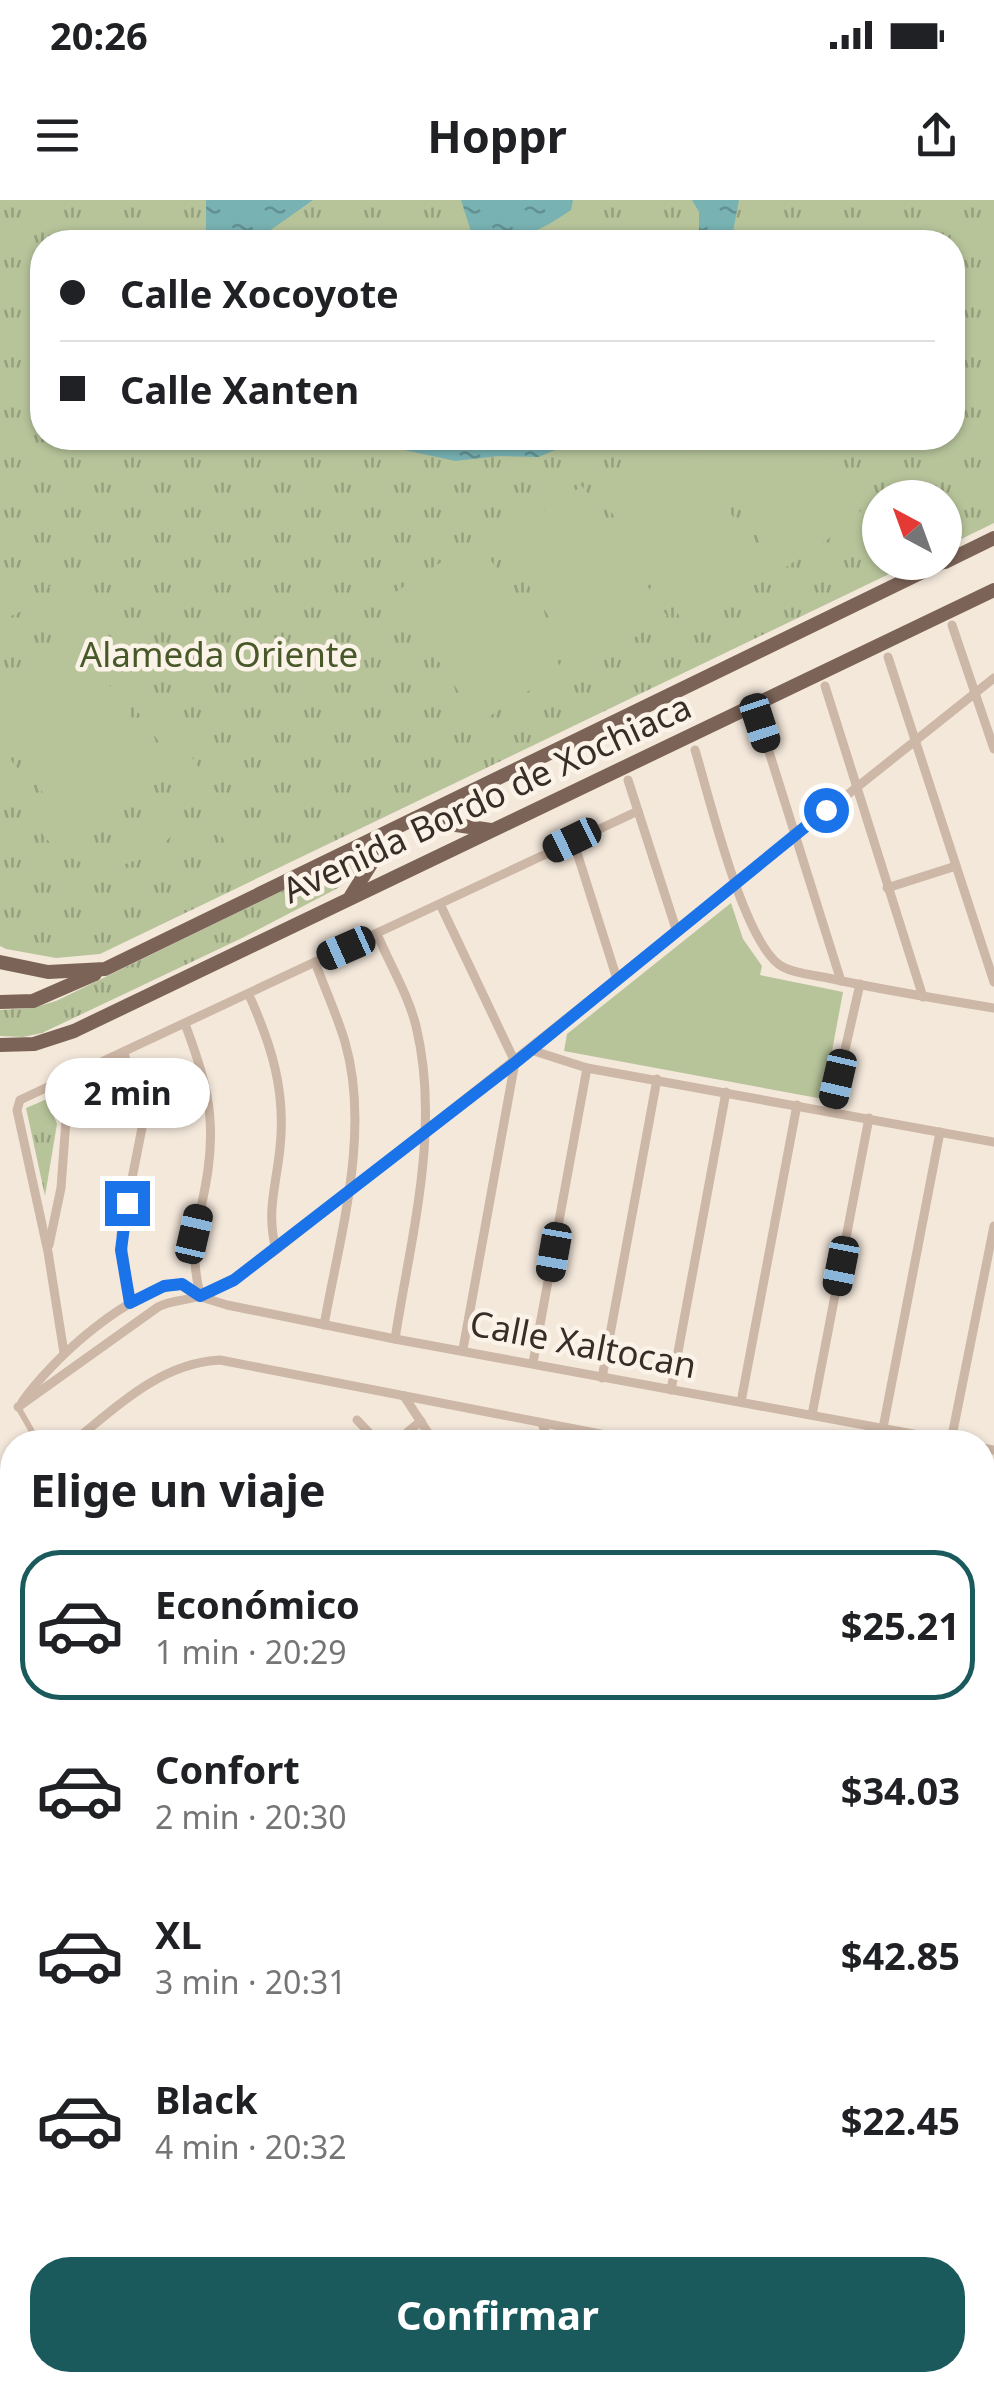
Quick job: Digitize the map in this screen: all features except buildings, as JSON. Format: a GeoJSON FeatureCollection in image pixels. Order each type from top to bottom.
{"type":"FeatureCollection","features":[{"type":"Feature","properties":{"kind":"main road","name":"Avenida Bordo de Xochiaca"},"geometry":{"type":"LineString","coordinates":[[962,553],[994,538]]}},
{"type":"Feature","properties":{"kind":"main road","name":"Avenida Bordo de Xochiaca"},"geometry":{"type":"LineString","coordinates":[[0,962],[48,972],[105,969],[907,580]]}},
{"type":"Feature","properties":{"kind":"main road","name":"Avenida Bordo de Xochiaca"},"geometry":{"type":"LineString","coordinates":[[0,1045],[34,1044],[74,1031],[994,590]]}},
{"type":"Feature","properties":{"kind":"main road"},"geometry":{"type":"LineString","coordinates":[[413,819],[494,830]]}},
{"type":"Feature","properties":{"kind":"main road"},"geometry":{"type":"LineString","coordinates":[[350,896],[392,830]]}},
{"type":"Feature","properties":{"kind":"main road"},"geometry":{"type":"LineString","coordinates":[[0,1002],[33,1001],[105,969]]}},
{"type":"Feature","properties":{"kind":"street"},"geometry":{"type":"LineString","coordinates":[[952,625],[994,748]]}},
{"type":"Feature","properties":{"kind":"street"},"geometry":{"type":"LineString","coordinates":[[888,657],[994,982]]}},
{"type":"Feature","properties":{"kind":"street"},"geometry":{"type":"LineString","coordinates":[[18,1407],[158,1308],[177,1299],[200,1296],[234,1280],[276,1250],[994,678]]}},
{"type":"Feature","properties":{"kind":"street"},"geometry":{"type":"LineString","coordinates":[[824,686],[923,997]]}},
{"type":"Feature","properties":{"kind":"street"},"geometry":{"type":"LineString","coordinates":[[760,723],[841,981]]}},
{"type":"Feature","properties":{"kind":"street"},"geometry":{"type":"LineString","coordinates":[[694,750],[736,885],[754,931],[772,958],[784,968],[841,981],[994,1008]]}},
{"type":"Feature","properties":{"kind":"street"},"geometry":{"type":"LineString","coordinates":[[628,780],[676,932]]}},
{"type":"Feature","properties":{"kind":"street"},"geometry":{"type":"LineString","coordinates":[[64,1353],[18,1103],[638,811]]}},
{"type":"Feature","properties":{"kind":"street"},"geometry":{"type":"LineString","coordinates":[[572,840],[617,979]]}},
{"type":"Feature","properties":{"kind":"street"},"geometry":{"type":"LineString","coordinates":[[887,888],[956,866]]}},
{"type":"Feature","properties":{"kind":"street"},"geometry":{"type":"LineString","coordinates":[[440,904],[516,1062],[463,1349]]}},
{"type":"Feature","properties":{"kind":"street"},"geometry":{"type":"LineString","coordinates":[[377,934],[416,1023],[428,1130],[394,1339]]}},
{"type":"Feature","properties":{"kind":"street"},"geometry":{"type":"LineString","coordinates":[[315,962],[345,1042],[354,1131],[348,1193],[324,1324]]}},
{"type":"Feature","properties":{"kind":"street"},"geometry":{"type":"LineString","coordinates":[[831,1111],[860,984]]}},
{"type":"Feature","properties":{"kind":"street"},"geometry":{"type":"LineString","coordinates":[[249,995],[277,1068],[282,1109],[270,1210],[276,1250]]}},
{"type":"Feature","properties":{"kind":"street"},"geometry":{"type":"LineString","coordinates":[[184,1024],[206,1079],[212,1122],[209,1165],[192,1253],[200,1296]]}},
{"type":"Feature","properties":{"kind":"street"},"geometry":{"type":"LineString","coordinates":[[531,1050],[587,1068],[994,1142]]}},
{"type":"Feature","properties":{"kind":"street"},"geometry":{"type":"LineString","coordinates":[[18,1407],[38,1378],[64,1353],[130,1303],[121,1234],[142,1128],[124,1052]]}},
{"type":"Feature","properties":{"kind":"street"},"geometry":{"type":"LineString","coordinates":[[534,1364],[587,1068]]}},
{"type":"Feature","properties":{"kind":"street"},"geometry":{"type":"LineString","coordinates":[[602,1378],[657,1079]]}},
{"type":"Feature","properties":{"kind":"street"},"geometry":{"type":"LineString","coordinates":[[48,1252],[61,1188],[66,1120],[54,1086]]}},
{"type":"Feature","properties":{"kind":"street"},"geometry":{"type":"LineString","coordinates":[[671,1390],[726,1092]]}},
{"type":"Feature","properties":{"kind":"street"},"geometry":{"type":"LineString","coordinates":[[741,1402],[797,1105]]}},
{"type":"Feature","properties":{"kind":"street"},"geometry":{"type":"LineString","coordinates":[[812,1415],[869,1118]]}},
{"type":"Feature","properties":{"kind":"street"},"geometry":{"type":"LineString","coordinates":[[883,1428],[940,1132]]}},
{"type":"Feature","properties":{"kind":"street"},"geometry":{"type":"LineString","coordinates":[[956,1430],[994,1226]]}},
{"type":"Feature","properties":{"kind":"street","name":"Calle Xaltocan"},"geometry":{"type":"LineString","coordinates":[[130,1303],[164,1286],[182,1284],[200,1296],[394,1339],[893,1430]]}},
{"type":"Feature","properties":{"kind":"street"},"geometry":{"type":"LineString","coordinates":[[89,1430],[158,1377],[180,1366],[220,1360],[575,1430]]}},
{"type":"Feature","properties":{"kind":"street"},"geometry":{"type":"LineString","coordinates":[[404,1396],[427,1430]]}},
{"type":"Feature","properties":{"kind":"street"},"geometry":{"type":"LineString","coordinates":[[18,1407],[31,1430]]}},
{"type":"Feature","properties":{"kind":"street"},"geometry":{"type":"LineString","coordinates":[[357,1420],[367,1430]]}},
{"type":"Feature","properties":{"kind":"street"},"geometry":{"type":"LineString","coordinates":[[410,1430],[421,1421]]}},
{"type":"Feature","properties":{"kind":"street"},"geometry":{"type":"LineString","coordinates":[[542,1424],[545,1430]]}},
{"type":"Feature","properties":{"kind":"green space","name":"Alameda Oriente"},"geometry":{"type":"Polygon","coordinates":[[[0,200],[994,200],[994,523],[962,539],[962,480],[862,480],[862,580],[877,580],[100,954],[56,958],[0,946],[0,200]]]}},
{"type":"Feature","properties":{"kind":"green space"},"geometry":{"type":"Polygon","coordinates":[[[659,450],[690,450],[765,566],[682,620],[597,490],[659,450]]]}},
{"type":"Feature","properties":{"kind":"green space"},"geometry":{"type":"Polygon","coordinates":[[[701,450],[819,450],[862,517],[780,571],[701,450]]]}},
{"type":"Feature","properties":{"kind":"green space"},"geometry":{"type":"Polygon","coordinates":[[[582,486],[667,616],[584,671],[499,540],[582,486]]]}},
{"type":"Feature","properties":{"kind":"green space"},"geometry":{"type":"Polygon","coordinates":[[[477,539],[562,669],[479,723],[394,593],[477,539]]]}},
{"type":"Feature","properties":{"kind":"green space"},"geometry":{"type":"Polygon","coordinates":[[[64,576],[251,841],[233,852],[189,792],[175,833],[152,854],[123,865],[93,867],[68,857],[45,838],[0,773],[0,743],[49,816],[74,841],[93,849],[120,849],[147,836],[164,816],[172,789],[171,759],[80,630],[45,611],[22,611],[0,621],[0,604],[20,596],[53,595],[49,587],[64,576]]]}},
{"type":"Feature","properties":{"kind":"green space"},"geometry":{"type":"Polygon","coordinates":[[[72,630],[167,769],[72,835],[0,730],[0,680],[72,630]]]}},
{"type":"Feature","properties":{"kind":"green space"},"geometry":{"type":"Polygon","coordinates":[[[366,850],[369,852],[360,867],[338,888],[240,939],[42,1033],[0,1036],[0,1010],[32,1008],[56,1001],[366,850]]]}},
{"type":"Feature","properties":{"kind":"green space"},"geometry":{"type":"Polygon","coordinates":[[[731,903],[743,939],[762,966],[760,975],[843,992],[823,1099],[564,1051],[567,1034],[731,903]]]}},
{"type":"Feature","properties":{"kind":"green space"},"geometry":{"type":"Polygon","coordinates":[[[47,1099],[57,1124],[45,1196],[26,1108],[47,1099]]]}},
{"type":"Feature","properties":{"kind":"water"},"geometry":{"type":"Polygon","coordinates":[[[206,200],[313,200],[271,230],[206,230],[206,200]]]}},
{"type":"Feature","properties":{"kind":"water"},"geometry":{"type":"Polygon","coordinates":[[[461,200],[573,200],[571,210],[538,230],[471,230],[461,200]]]}},
{"type":"Feature","properties":{"kind":"water"},"geometry":{"type":"Polygon","coordinates":[[[692,200],[739,200],[733,230],[699,230],[699,212],[692,200]]]}},
{"type":"Feature","properties":{"kind":"water"},"geometry":{"type":"Polygon","coordinates":[[[404,450],[555,450],[538,457],[455,461],[404,450]]]}},
{"type":"Feature","properties":{"kind":"route"},"geometry":{"type":"LineString","coordinates":[[127,1203],[121,1250],[130,1303],[164,1286],[182,1284],[200,1296],[234,1280],[516,1062],[826,810]]}}]}
